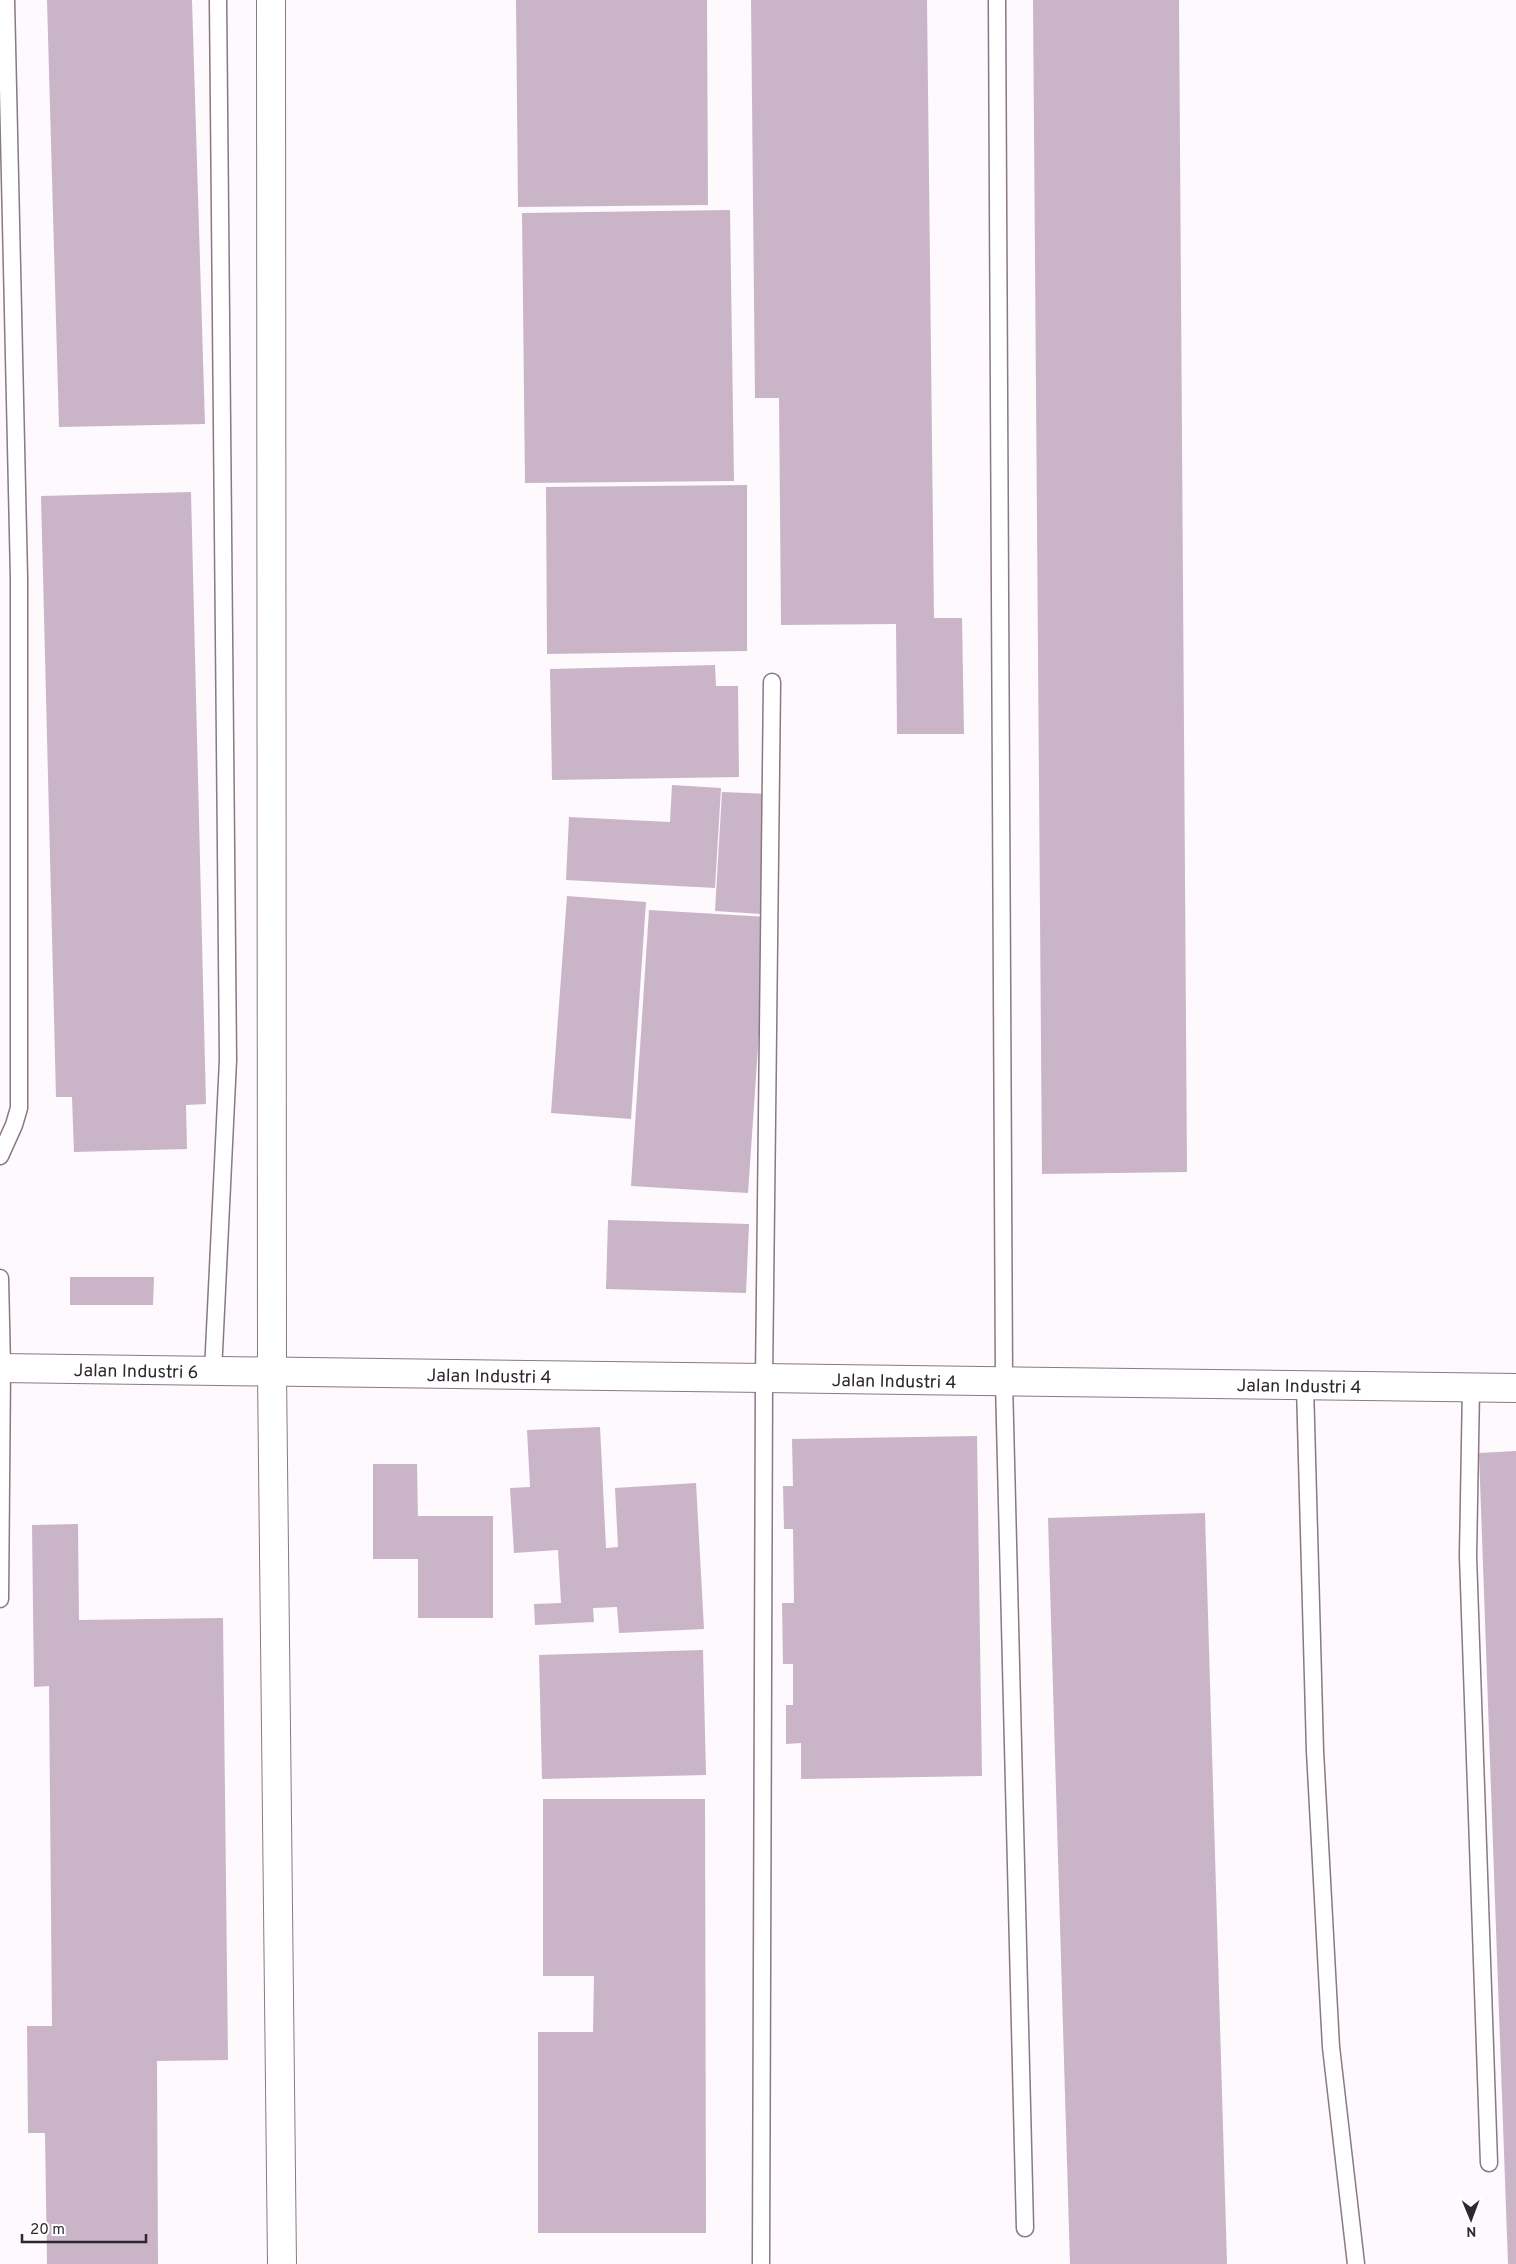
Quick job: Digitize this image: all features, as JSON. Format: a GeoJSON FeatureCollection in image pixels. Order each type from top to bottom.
{"type":"FeatureCollection","features":[{"type":"Feature","properties":{"kind":"street"},"geometry":{"type":"LineString","coordinates":[[271,0],[272,1373],[282,2264]]}},
{"type":"Feature","properties":{"kind":"street","name":"Jalan Industri 6"},"geometry":{"type":"LineString","coordinates":[[1,1368],[272,1373]]}},
{"type":"Feature","properties":{"kind":"street","name":"Jalan Industri 4"},"geometry":{"type":"LineString","coordinates":[[272,1373],[1516,1388]]}},
{"type":"Feature","properties":{"kind":"lane"},"geometry":{"type":"LineString","coordinates":[[0,1156],[14,1125],[19,1108],[19,578],[6,0]]}},
{"type":"Feature","properties":{"kind":"lane"},"geometry":{"type":"LineString","coordinates":[[213,1372],[228,1060],[218,0]]}},
{"type":"Feature","properties":{"kind":"lane"},"geometry":{"type":"LineString","coordinates":[[997,0],[1004,1382],[1025,2228]]}},
{"type":"Feature","properties":{"kind":"lane"},"geometry":{"type":"LineString","coordinates":[[761,2264],[764,1379],[772,682]]}},
{"type":"Feature","properties":{"kind":"lane"},"geometry":{"type":"LineString","coordinates":[[0,1278],[0,1599]]}},
{"type":"Feature","properties":{"kind":"lane"},"geometry":{"type":"LineString","coordinates":[[1306,1386],[1315,1751],[1330,2037],[1356,2264]]}},
{"type":"Feature","properties":{"kind":"lane"},"geometry":{"type":"LineString","coordinates":[[1471,1388],[1468,1556],[1489,2162]]}},
{"type":"Feature","properties":{"kind":"building"},"geometry":{"type":"Polygon","coordinates":[[[47,0],[192,0],[205,424],[59,427],[47,0]]]}},
{"type":"Feature","properties":{"kind":"building"},"geometry":{"type":"Polygon","coordinates":[[[516,0],[707,0],[708,205],[518,207],[516,0]]]}},
{"type":"Feature","properties":{"kind":"building"},"geometry":{"type":"Polygon","coordinates":[[[751,0],[927,0],[934,618],[962,618],[964,734],[897,734],[896,624],[781,625],[779,398],[755,398],[751,0]]]}},
{"type":"Feature","properties":{"kind":"building"},"geometry":{"type":"Polygon","coordinates":[[[1033,0],[1179,0],[1187,1172],[1042,1174],[1033,0]]]}},
{"type":"Feature","properties":{"kind":"building"},"geometry":{"type":"Polygon","coordinates":[[[730,210],[734,481],[525,483],[522,213],[730,210]]]}},
{"type":"Feature","properties":{"kind":"building"},"geometry":{"type":"Polygon","coordinates":[[[747,485],[747,651],[547,654],[546,487],[747,485]]]}},
{"type":"Feature","properties":{"kind":"building"},"geometry":{"type":"Polygon","coordinates":[[[191,492],[206,1104],[186,1105],[187,1149],[74,1152],[72,1097],[56,1097],[41,496],[191,492]]]}},
{"type":"Feature","properties":{"kind":"building"},"geometry":{"type":"Polygon","coordinates":[[[715,665],[716,686],[738,686],[739,777],[552,780],[550,669],[715,665]]]}},
{"type":"Feature","properties":{"kind":"building"},"geometry":{"type":"Polygon","coordinates":[[[672,785],[721,788],[715,888],[566,880],[569,817],[670,822],[672,785]]]}},
{"type":"Feature","properties":{"kind":"building"},"geometry":{"type":"Polygon","coordinates":[[[722,792],[768,794],[761,914],[715,911],[722,792]]]}},
{"type":"Feature","properties":{"kind":"building"},"geometry":{"type":"Polygon","coordinates":[[[567,896],[646,902],[631,1119],[551,1113],[567,896]]]}},
{"type":"Feature","properties":{"kind":"building"},"geometry":{"type":"Polygon","coordinates":[[[649,910],[767,917],[748,1193],[631,1186],[649,910]]]}},
{"type":"Feature","properties":{"kind":"building"},"geometry":{"type":"Polygon","coordinates":[[[608,1220],[749,1224],[746,1293],[606,1289],[608,1220]]]}},
{"type":"Feature","properties":{"kind":"building"},"geometry":{"type":"Polygon","coordinates":[[[70,1277],[154,1277],[153,1305],[70,1305],[70,1277]]]}},
{"type":"Feature","properties":{"kind":"building"},"geometry":{"type":"Polygon","coordinates":[[[600,1427],[606,1548],[618,1547],[615,1488],[696,1483],[704,1629],[619,1633],[617,1607],[593,1608],[594,1622],[535,1625],[534,1604],[561,1603],[558,1550],[514,1553],[510,1488],[530,1487],[527,1430],[600,1427]]]}},
{"type":"Feature","properties":{"kind":"building"},"geometry":{"type":"Polygon","coordinates":[[[977,1436],[982,1776],[801,1779],[801,1743],[786,1744],[786,1705],[793,1705],[793,1664],[783,1664],[782,1603],[794,1603],[793,1529],[784,1529],[783,1486],[793,1486],[792,1439],[977,1436]]]}},
{"type":"Feature","properties":{"kind":"building"},"geometry":{"type":"Polygon","coordinates":[[[1516,1451],[1516,2264],[1508,2264],[1479,1453],[1516,1451]]]}},
{"type":"Feature","properties":{"kind":"building"},"geometry":{"type":"Polygon","coordinates":[[[373,1464],[417,1464],[418,1522],[418,1516],[493,1516],[493,1618],[418,1618],[418,1559],[373,1559],[373,1464]]]}},
{"type":"Feature","properties":{"kind":"building"},"geometry":{"type":"Polygon","coordinates":[[[1205,1513],[1227,2264],[1070,2264],[1048,1518],[1205,1513]]]}},
{"type":"Feature","properties":{"kind":"building"},"geometry":{"type":"Polygon","coordinates":[[[78,1524],[79,1620],[223,1618],[228,2060],[157,2061],[158,2264],[47,2264],[45,2133],[28,2133],[27,2026],[52,2026],[49,1686],[34,1687],[32,1525],[78,1524]]]}},
{"type":"Feature","properties":{"kind":"building"},"geometry":{"type":"Polygon","coordinates":[[[703,1650],[706,1775],[542,1779],[539,1655],[703,1650]]]}},
{"type":"Feature","properties":{"kind":"building"},"geometry":{"type":"Polygon","coordinates":[[[543,1799],[705,1799],[706,2233],[538,2233],[538,2032],[593,2032],[594,1976],[543,1976],[543,1799]]]}}]}
